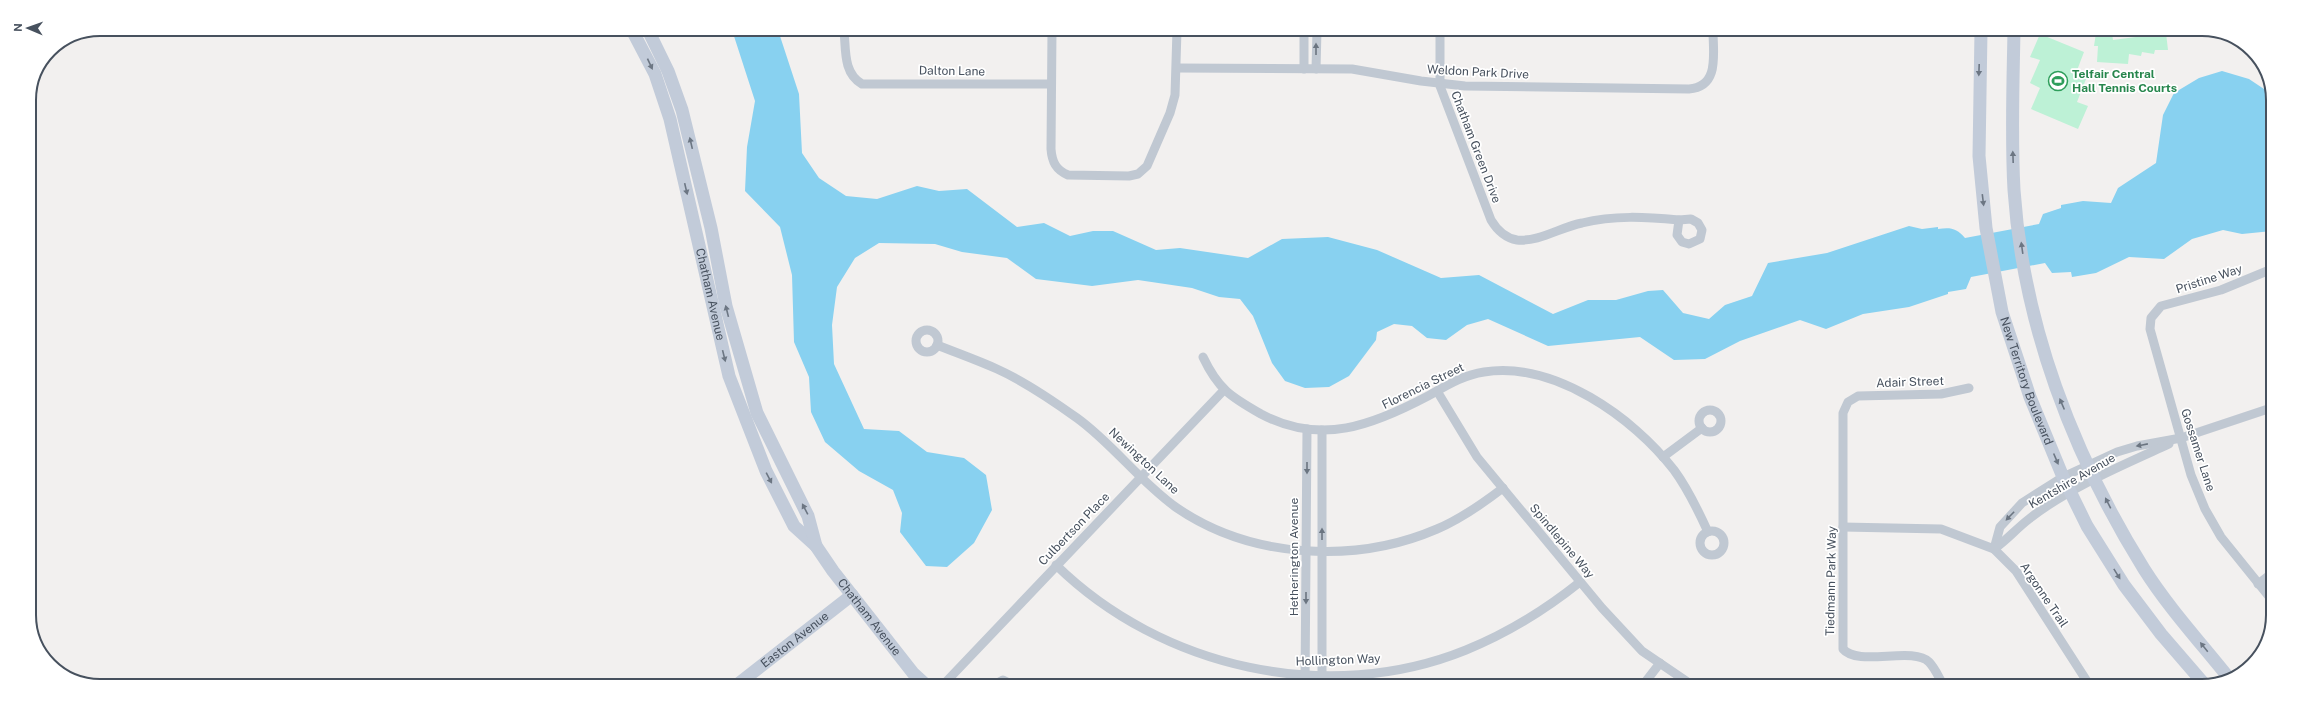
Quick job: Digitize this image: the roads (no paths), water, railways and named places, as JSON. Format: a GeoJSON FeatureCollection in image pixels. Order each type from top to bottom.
{"type":"FeatureCollection","features":[{"type":"Feature","properties":{"kind":"street","name":"Chatham Avenue"},"geometry":{"type":"LineString","coordinates":[[635,36],[655,74],[670,119],[729,376],[766,472],[794,526],[816,546],[852,595],[913,673],[920,679]]}},
{"type":"Feature","properties":{"kind":"street","name":"Chatham Avenue"},"geometry":{"type":"LineString","coordinates":[[651,36],[668,71],[682,110],[711,228],[726,306],[757,413],[808,516],[816,546]]}},
{"type":"Feature","properties":{"kind":"street","name":"Dalton Lane"},"geometry":{"type":"LineString","coordinates":[[845,36],[847,65],[854,78],[862,84],[912,82],[1051,84]]}},
{"type":"Feature","properties":{"kind":"street"},"geometry":{"type":"LineString","coordinates":[[1052,36],[1052,158],[1058,168],[1064,173],[1076,176],[1129,176],[1142,171],[1150,162],[1170,113],[1176,88],[1178,68],[1178,36]]}},
{"type":"Feature","properties":{"kind":"street"},"geometry":{"type":"LineString","coordinates":[[1304,36],[1304,68]]}},
{"type":"Feature","properties":{"kind":"street"},"geometry":{"type":"LineString","coordinates":[[1316,36],[1316,68]]}},
{"type":"Feature","properties":{"kind":"street","name":"Chatham Green Drive"},"geometry":{"type":"LineString","coordinates":[[1440,36],[1440,84],[1491,220],[1501,232],[1511,238],[1534,238],[1570,225],[1600,219],[1632,217],[1679,220]]}},
{"type":"Feature","properties":{"kind":"street","name":"Weldon Park Drive"},"geometry":{"type":"LineString","coordinates":[[1178,68],[1316,68],[1368,70],[1440,84],[1689,89],[1706,83],[1713,72],[1713,36]]}},
{"type":"Feature","properties":{"kind":"street","name":"New Territory Boulevard"},"geometry":{"type":"LineString","coordinates":[[1981,36],[1979,156],[1986,228],[2002,312],[2028,390],[2063,477],[2087,526],[2124,585],[2161,634],[2200,679]]}},
{"type":"Feature","properties":{"kind":"street","name":"New Territory Boulevard"},"geometry":{"type":"LineString","coordinates":[[2014,36],[2012,136],[2014,191],[2025,272],[2032,305],[2051,375],[2089,466],[2144,570],[2226,674]]}},
{"type":"Feature","properties":{"kind":"street","name":"Pristine Way"},"geometry":{"type":"LineString","coordinates":[[2154,313],[2161,306],[2221,290],[2266,271]]}},
{"type":"Feature","properties":{"kind":"street","name":"Gossamer Lane"},"geometry":{"type":"LineString","coordinates":[[2154,313],[2150,328],[2191,475],[2206,509],[2221,537],[2266,593]]}},
{"type":"Feature","properties":{"kind":"street","name":"Newington Lane"},"geometry":{"type":"LineString","coordinates":[[937,345],[998,369],[1063,409],[1099,434],[1141,477],[1178,509],[1205,524],[1257,543],[1322,551],[1370,549],[1416,537],[1460,517],[1503,488]]}},
{"type":"Feature","properties":{"kind":"street","name":"Florencia Street"},"geometry":{"type":"LineString","coordinates":[[1203,357],[1213,378],[1224,390],[1266,416],[1307,429],[1322,430],[1344,429],[1380,420],[1462,378],[1483,372],[1513,370],[1545,376],[1593,400],[1618,415],[1649,441],[1663,457],[1692,497],[1708,532]]}},
{"type":"Feature","properties":{"kind":"street","name":"Adair Street"},"geometry":{"type":"LineString","coordinates":[[1852,399],[1858,396],[1941,394],[1969,388]]}},
{"type":"Feature","properties":{"kind":"street","name":"Culbertson Place"},"geometry":{"type":"LineString","coordinates":[[948,679],[1224,390]]}},
{"type":"Feature","properties":{"kind":"street","name":"Spindlepine Way"},"geometry":{"type":"LineString","coordinates":[[1437,391],[1477,456],[1580,582],[1622,630],[1642,650],[1683,679]]}},
{"type":"Feature","properties":{"kind":"street","name":"Tiedmann Park Way"},"geometry":{"type":"LineString","coordinates":[[1852,399],[1848,402],[1843,413],[1843,649],[1852,656],[1918,657],[1928,661],[1940,679]]}},
{"type":"Feature","properties":{"kind":"street","name":"Kentshire Avenue"},"geometry":{"type":"LineString","coordinates":[[1994,549],[2010,538],[2028,519],[2071,492],[2096,479],[2181,438],[2266,410]]}},
{"type":"Feature","properties":{"kind":"street"},"geometry":{"type":"LineString","coordinates":[[1663,457],[1702,428]]}},
{"type":"Feature","properties":{"kind":"street","name":"Hetherington Avenue"},"geometry":{"type":"LineString","coordinates":[[1306,679],[1307,429]]}},
{"type":"Feature","properties":{"kind":"street"},"geometry":{"type":"LineString","coordinates":[[1322,430],[1322,679]]}},
{"type":"Feature","properties":{"kind":"street","name":"Kentshire Avenue"},"geometry":{"type":"LineString","coordinates":[[1994,549],[2000,527],[2022,503],[2063,477],[2117,452],[2137,446],[2181,438]]}},
{"type":"Feature","properties":{"kind":"street","name":"Argonne Trail"},"geometry":{"type":"LineString","coordinates":[[1843,527],[1941,529],[1994,549],[2016,571],[2085,679]]}},
{"type":"Feature","properties":{"kind":"street","name":"Hollington Way"},"geometry":{"type":"LineString","coordinates":[[1056,565],[1101,604],[1154,635],[1214,658],[1279,672],[1306,675],[1392,670],[1424,664],[1465,650],[1499,636],[1532,617],[1580,582]]}},
{"type":"Feature","properties":{"kind":"street"},"geometry":{"type":"LineString","coordinates":[[2258,584],[2266,578]]}},
{"type":"Feature","properties":{"kind":"street","name":"Easton Avenue"},"geometry":{"type":"LineString","coordinates":[[744,679],[852,595]]}},
{"type":"Feature","properties":{"kind":"street"},"geometry":{"type":"LineString","coordinates":[[1648,679],[1660,664]]}},
{"type":"Feature","properties":{"kind":"water"},"geometry":{"type":"Polygon","coordinates":[[[734,36],[780,36],[799,94],[802,153],[819,178],[846,196],[877,199],[917,186],[939,191],[967,189],[1017,227],[1044,223],[1070,236],[1093,231],[1113,231],[1156,250],[1180,248],[1248,258],[1282,239],[1328,237],[1377,250],[1441,278],[1479,275],[1553,314],[1588,300],[1616,300],[1648,291],[1663,290],[1683,313],[1709,319],[1725,305],[1752,296],[1768,263],[1827,253],[1909,226],[1922,229],[1938,227],[1938,229],[1953,229],[1965,238],[2039,224],[2043,214],[2061,208],[2061,205],[2083,201],[2111,203],[2118,188],[2156,163],[2163,115],[2174,93],[2199,78],[2222,71],[2249,79],[2265,90],[2266,232],[2242,234],[2223,230],[2192,239],[2164,259],[2129,257],[2096,273],[2072,277],[2071,272],[2052,273],[2045,263],[1971,277],[1966,289],[1948,292],[1948,294],[1909,307],[1863,314],[1826,329],[1800,320],[1740,341],[1705,359],[1674,360],[1640,337],[1548,346],[1488,319],[1467,325],[1446,340],[1427,338],[1412,326],[1394,324],[1377,332],[1376,340],[1349,376],[1329,387],[1305,388],[1285,381],[1272,363],[1253,316],[1240,299],[1219,297],[1192,288],[1138,280],[1092,286],[1036,279],[1007,258],[962,252],[935,244],[879,243],[855,258],[837,287],[832,325],[834,364],[864,429],[899,431],[927,452],[964,458],[986,475],[992,510],[974,543],[947,567],[926,566],[900,532],[902,513],[893,490],[859,471],[825,442],[811,412],[809,377],[794,342],[792,275],[780,227],[745,191],[747,147],[755,101],[734,36]]]}},
{"type":"Feature","properties":{"kind":"place","name":"Telfair Central Hall Tennis Courts"},"geometry":{"type":"Point","coordinates":[2058,81]}}]}
